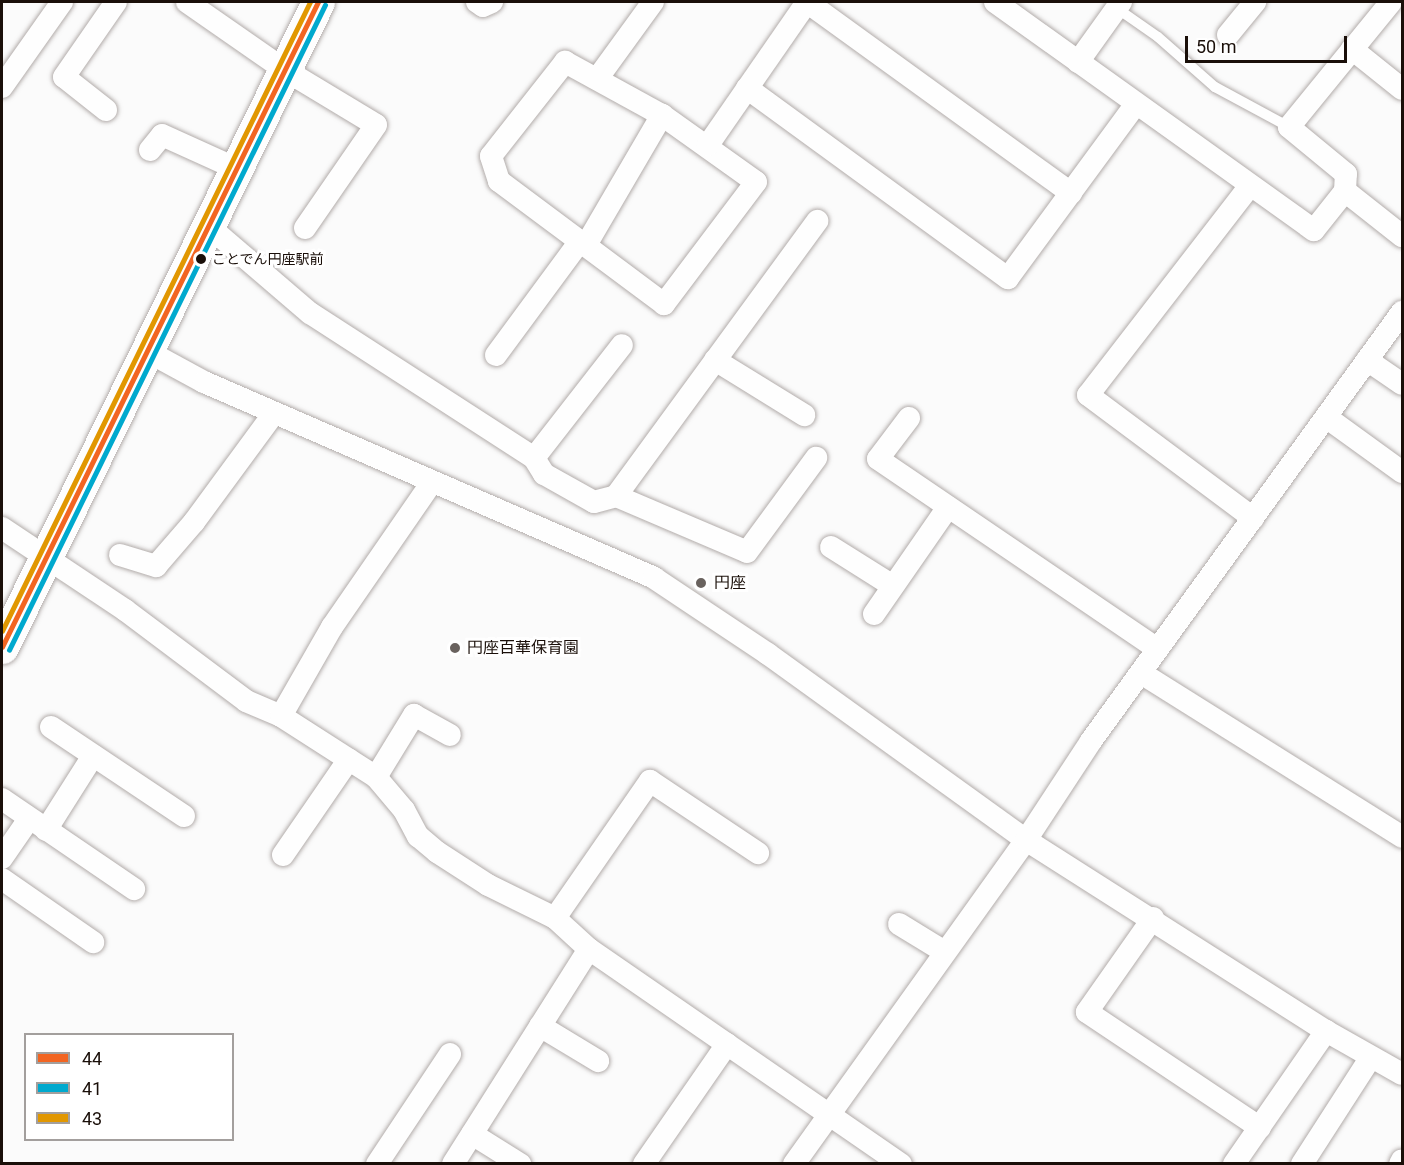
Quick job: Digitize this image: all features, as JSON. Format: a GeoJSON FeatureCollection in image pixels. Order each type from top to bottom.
{"type":"FeatureCollection","features":[{"type":"Feature","properties":{"kind":"main road"},"geometry":{"type":"LineString","coordinates":[[2,647],[206,224],[318,2]]}},
{"type":"Feature","properties":{"kind":"street"},"geometry":{"type":"LineString","coordinates":[[2,87],[62,2]]}},
{"type":"Feature","properties":{"kind":"street"},"geometry":{"type":"LineString","coordinates":[[106,110],[64,77],[116,2]]}},
{"type":"Feature","properties":{"kind":"street"},"geometry":{"type":"LineString","coordinates":[[187,2],[285,70],[376,125],[305,228]]}},
{"type":"Feature","properties":{"kind":"street"},"geometry":{"type":"LineString","coordinates":[[477,2],[483,6],[492,2]]}},
{"type":"Feature","properties":{"kind":"street"},"geometry":{"type":"LineString","coordinates":[[597,80],[653,2]]}},
{"type":"Feature","properties":{"kind":"street"},"geometry":{"type":"LineString","coordinates":[[708,145],[807,2],[1071,192]]}},
{"type":"Feature","properties":{"kind":"street"},"geometry":{"type":"LineString","coordinates":[[995,2],[1249,187],[1314,230],[1345,191],[1347,174],[1289,127],[1390,2]]}},
{"type":"Feature","properties":{"kind":"street"},"geometry":{"type":"LineString","coordinates":[[1228,35],[1255,2]]}},
{"type":"Feature","properties":{"kind":"street"},"geometry":{"type":"LineString","coordinates":[[1078,62],[1115,4]]}},
{"type":"Feature","properties":{"kind":"street"},"geometry":{"type":"LineString","coordinates":[[1352,49],[1402,89]]}},
{"type":"Feature","properties":{"kind":"street"},"geometry":{"type":"LineString","coordinates":[[565,62],[663,115],[708,145],[756,182],[664,304],[499,181],[491,156],[565,62]]}},
{"type":"Feature","properties":{"kind":"street"},"geometry":{"type":"LineString","coordinates":[[747,88],[1008,278],[1136,104]]}},
{"type":"Feature","properties":{"kind":"street"},"geometry":{"type":"LineString","coordinates":[[496,356],[583,243],[663,115]]}},
{"type":"Feature","properties":{"kind":"street"},"geometry":{"type":"LineString","coordinates":[[150,150],[162,135],[235,168]]}},
{"type":"Feature","properties":{"kind":"street"},"geometry":{"type":"LineString","coordinates":[[1249,187],[1088,396],[1253,518]]}},
{"type":"Feature","properties":{"kind":"street"},"geometry":{"type":"LineString","coordinates":[[1345,191],[1402,236]]}},
{"type":"Feature","properties":{"kind":"street"},"geometry":{"type":"LineString","coordinates":[[616,496],[817,220]]}},
{"type":"Feature","properties":{"kind":"street"},"geometry":{"type":"LineString","coordinates":[[206,224],[310,313],[534,458],[544,474],[594,502],[616,496],[747,552],[816,458]]}},
{"type":"Feature","properties":{"kind":"street"},"geometry":{"type":"LineString","coordinates":[[794,1164],[943,951],[1026,840],[1158,649],[1402,312]]}},
{"type":"Feature","properties":{"kind":"street"},"geometry":{"type":"LineString","coordinates":[[534,458],[622,345]]}},
{"type":"Feature","properties":{"kind":"street"},"geometry":{"type":"LineString","coordinates":[[145,350],[204,382],[654,578],[768,654],[1026,840],[1153,918],[1326,1031],[1402,1074]]}},
{"type":"Feature","properties":{"kind":"street"},"geometry":{"type":"LineString","coordinates":[[715,360],[804,415]]}},
{"type":"Feature","properties":{"kind":"street"},"geometry":{"type":"LineString","coordinates":[[1367,360],[1402,384]]}},
{"type":"Feature","properties":{"kind":"street"},"geometry":{"type":"LineString","coordinates":[[120,555],[156,566],[194,522],[274,413]]}},
{"type":"Feature","properties":{"kind":"street"},"geometry":{"type":"LineString","coordinates":[[1326,417],[1402,471]]}},
{"type":"Feature","properties":{"kind":"street"},"geometry":{"type":"LineString","coordinates":[[909,418],[878,459],[1158,649]]}},
{"type":"Feature","properties":{"kind":"street"},"geometry":{"type":"LineString","coordinates":[[281,716],[327,635],[432,482]]}},
{"type":"Feature","properties":{"kind":"street"},"geometry":{"type":"LineString","coordinates":[[874,614],[948,507]]}},
{"type":"Feature","properties":{"kind":"street"},"geometry":{"type":"LineString","coordinates":[[2,528],[125,610],[246,701],[281,716],[376,777],[404,810],[418,836],[437,852],[488,885],[555,918],[589,949],[901,1164]]}},
{"type":"Feature","properties":{"kind":"street"},"geometry":{"type":"LineString","coordinates":[[831,547],[893,586]]}},
{"type":"Feature","properties":{"kind":"street"},"geometry":{"type":"LineString","coordinates":[[1141,673],[1402,837]]}},
{"type":"Feature","properties":{"kind":"street"},"geometry":{"type":"LineString","coordinates":[[376,777],[414,716],[450,735]]}},
{"type":"Feature","properties":{"kind":"street"},"geometry":{"type":"LineString","coordinates":[[51,727],[184,816]]}},
{"type":"Feature","properties":{"kind":"street"},"geometry":{"type":"LineString","coordinates":[[2,858],[37,825],[93,756]]}},
{"type":"Feature","properties":{"kind":"street"},"geometry":{"type":"LineString","coordinates":[[284,855],[349,759]]}},
{"type":"Feature","properties":{"kind":"street"},"geometry":{"type":"LineString","coordinates":[[555,918],[650,781],[758,853]]}},
{"type":"Feature","properties":{"kind":"street"},"geometry":{"type":"LineString","coordinates":[[2,799],[134,889]]}},
{"type":"Feature","properties":{"kind":"street"},"geometry":{"type":"LineString","coordinates":[[2,879],[93,942]]}},
{"type":"Feature","properties":{"kind":"street"},"geometry":{"type":"LineString","coordinates":[[1153,918],[1087,1012],[1260,1128]]}},
{"type":"Feature","properties":{"kind":"street"},"geometry":{"type":"LineString","coordinates":[[899,924],[943,951]]}},
{"type":"Feature","properties":{"kind":"street"},"geometry":{"type":"LineString","coordinates":[[453,1164],[589,949]]}},
{"type":"Feature","properties":{"kind":"street"},"geometry":{"type":"LineString","coordinates":[[540,1026],[598,1061]]}},
{"type":"Feature","properties":{"kind":"street"},"geometry":{"type":"LineString","coordinates":[[1234,1164],[1326,1031]]}},
{"type":"Feature","properties":{"kind":"street"},"geometry":{"type":"LineString","coordinates":[[644,1164],[727,1044]]}},
{"type":"Feature","properties":{"kind":"street"},"geometry":{"type":"LineString","coordinates":[[377,1164],[450,1054]]}},
{"type":"Feature","properties":{"kind":"street"},"geometry":{"type":"LineString","coordinates":[[1302,1164],[1371,1057]]}},
{"type":"Feature","properties":{"kind":"street"},"geometry":{"type":"LineString","coordinates":[[472,1134],[520,1164]]}},
{"type":"Feature","properties":{"kind":"lane"},"geometry":{"type":"LineString","coordinates":[[1115,4],[1215,87],[1289,127]]}},
{"type":"Feature","properties":{"kind":"transit line","name":"43"},"geometry":{"type":"LineString","coordinates":[[2,631],[310,2]]}},
{"type":"Feature","properties":{"kind":"transit line","name":"44"},"geometry":{"type":"LineString","coordinates":[[2,647],[318,2]]}},
{"type":"Feature","properties":{"kind":"transit line","name":"41"},"geometry":{"type":"LineString","coordinates":[[9,650],[325,5]]}},
{"type":"Feature","properties":{"kind":"place","name":"ことでん円座駅前"},"geometry":{"type":"Point","coordinates":[201,259]}},
{"type":"Feature","properties":{"kind":"place","name":"円座"},"geometry":{"type":"Point","coordinates":[701,583]}},
{"type":"Feature","properties":{"kind":"place","name":"円座百華保育園"},"geometry":{"type":"Point","coordinates":[455,648]}}]}
